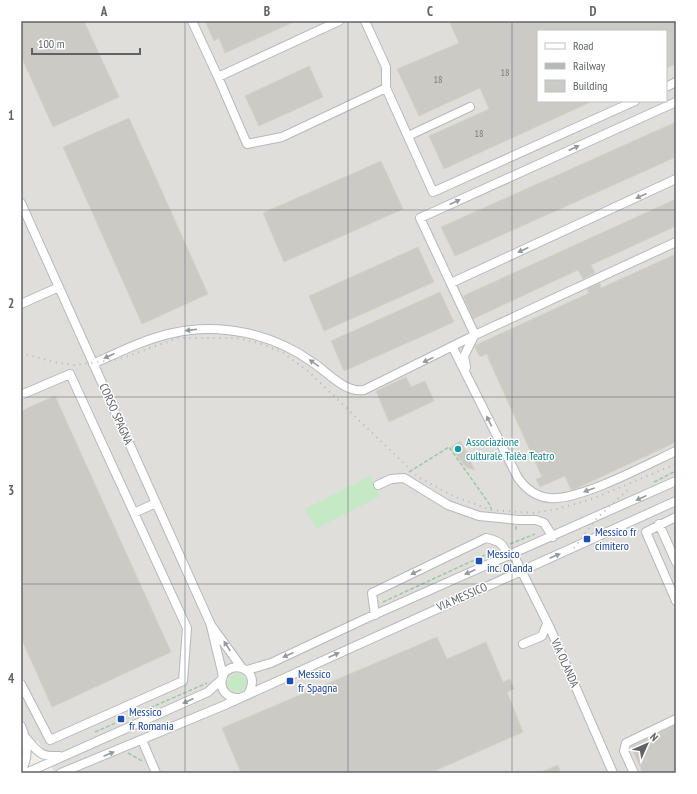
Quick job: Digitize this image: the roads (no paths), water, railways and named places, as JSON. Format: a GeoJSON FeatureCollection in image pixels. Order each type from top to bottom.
{"type":"FeatureCollection","features":[{"type":"Feature","properties":{"kind":"street"},"geometry":{"type":"LineString","coordinates":[[192,21],[248,144],[282,136],[386,88]]}},
{"type":"Feature","properties":{"kind":"street"},"geometry":{"type":"LineString","coordinates":[[218,77],[339,21]]}},
{"type":"Feature","properties":{"kind":"street"},"geometry":{"type":"LineString","coordinates":[[365,21],[386,67],[386,88],[433,192],[633,102]]}},
{"type":"Feature","properties":{"kind":"street"},"geometry":{"type":"LineString","coordinates":[[667,86],[676,82]]}},
{"type":"Feature","properties":{"kind":"street"},"geometry":{"type":"LineString","coordinates":[[475,335],[420,218],[676,102]]}},
{"type":"Feature","properties":{"kind":"street"},"geometry":{"type":"LineString","coordinates":[[408,136],[470,107]]}},
{"type":"Feature","properties":{"kind":"street"},"geometry":{"type":"LineString","coordinates":[[451,283],[676,179]]}},
{"type":"Feature","properties":{"kind":"street","name":"CORSO SPAGNA"},"geometry":{"type":"LineString","coordinates":[[21,203],[211,625],[222,678]]}},
{"type":"Feature","properties":{"kind":"street"},"geometry":{"type":"LineString","coordinates":[[93,364],[140,343],[173,333],[196,329],[235,331],[251,334],[294,350],[340,384],[357,391],[364,390],[453,348],[475,335],[676,242]]}},
{"type":"Feature","properties":{"kind":"street"},"geometry":{"type":"LineString","coordinates":[[21,304],[59,287]]}},
{"type":"Feature","properties":{"kind":"street"},"geometry":{"type":"LineString","coordinates":[[467,376],[464,356],[475,335]]}},
{"type":"Feature","properties":{"kind":"street"},"geometry":{"type":"LineString","coordinates":[[453,348],[518,478],[525,488],[538,495],[552,498],[565,497],[587,491],[676,451]]}},
{"type":"Feature","properties":{"kind":"street"},"geometry":{"type":"LineString","coordinates":[[21,395],[70,374],[187,628],[182,681],[50,740],[21,684]]}},
{"type":"Feature","properties":{"kind":"street"},"geometry":{"type":"LineString","coordinates":[[378,485],[391,479],[404,478],[448,505],[479,516],[536,520],[544,523],[553,537]]}},
{"type":"Feature","properties":{"kind":"street","name":"VIA MESSICO"},"geometry":{"type":"LineString","coordinates":[[26,773],[208,692],[229,669],[238,667],[245,669],[271,663],[375,615],[676,482]]}},
{"type":"Feature","properties":{"kind":"street","name":"VIA MESSICO"},"geometry":{"type":"LineString","coordinates":[[61,773],[70,771],[244,696],[676,502]]}},
{"type":"Feature","properties":{"kind":"street"},"geometry":{"type":"LineString","coordinates":[[134,514],[156,503]]}},
{"type":"Feature","properties":{"kind":"street"},"geometry":{"type":"LineString","coordinates":[[676,516],[646,532],[676,601]]}},
{"type":"Feature","properties":{"kind":"street"},"geometry":{"type":"LineString","coordinates":[[659,524],[676,562]]}},
{"type":"Feature","properties":{"kind":"street","name":"VIA OLANDA"},"geometry":{"type":"LineString","coordinates":[[375,615],[372,594],[486,538],[499,541],[511,555],[521,571],[547,624],[613,773]]}},
{"type":"Feature","properties":{"kind":"street"},"geometry":{"type":"LineString","coordinates":[[523,644],[542,636],[547,624]]}},
{"type":"Feature","properties":{"kind":"street","name":"CORSO SPAGNA"},"geometry":{"type":"LineString","coordinates":[[211,625],[245,669]]}},
{"type":"Feature","properties":{"kind":"street"},"geometry":{"type":"LineString","coordinates":[[222,678],[223,690],[226,694],[236,698],[244,696],[253,682],[245,669]]}},
{"type":"Feature","properties":{"kind":"street"},"geometry":{"type":"LineString","coordinates":[[634,773],[624,751],[626,743],[676,719]]}},
{"type":"Feature","properties":{"kind":"street","name":"VIA MESSICO"},"geometry":{"type":"LineString","coordinates":[[21,726],[26,738],[35,749],[46,757],[64,756]]}},
{"type":"Feature","properties":{"kind":"street","name":"VIA MESSICO"},"geometry":{"type":"LineString","coordinates":[[21,771],[27,757],[26,738]]}},
{"type":"Feature","properties":{"kind":"street"},"geometry":{"type":"LineString","coordinates":[[142,740],[156,773]]}},
{"type":"Feature","properties":{"kind":"railway"},"geometry":{"type":"LineString","coordinates":[[21,353],[54,362],[75,365],[120,359],[178,338],[236,338],[259,343],[282,352],[308,371],[418,477],[455,497],[491,510],[534,513],[557,509],[592,499],[676,464]]}},
{"type":"Feature","properties":{"kind":"railway"},"geometry":{"type":"LineString","coordinates":[[574,548],[597,518],[630,488]]}},
{"type":"Feature","properties":{"kind":"place","name":"Associazione culturale Talèa Teatro"},"geometry":{"type":"Point","coordinates":[458,449]}},
{"type":"Feature","properties":{"kind":"place","name":"Messico fr cimitero"},"geometry":{"type":"Point","coordinates":[587,539]}},
{"type":"Feature","properties":{"kind":"place","name":"Messico inc. Olanda"},"geometry":{"type":"Point","coordinates":[479,561]}},
{"type":"Feature","properties":{"kind":"place","name":"Messico fr Spagna"},"geometry":{"type":"Point","coordinates":[290,681]}},
{"type":"Feature","properties":{"kind":"place","name":"Messico fr Romania"},"geometry":{"type":"Point","coordinates":[121,719]}}]}
